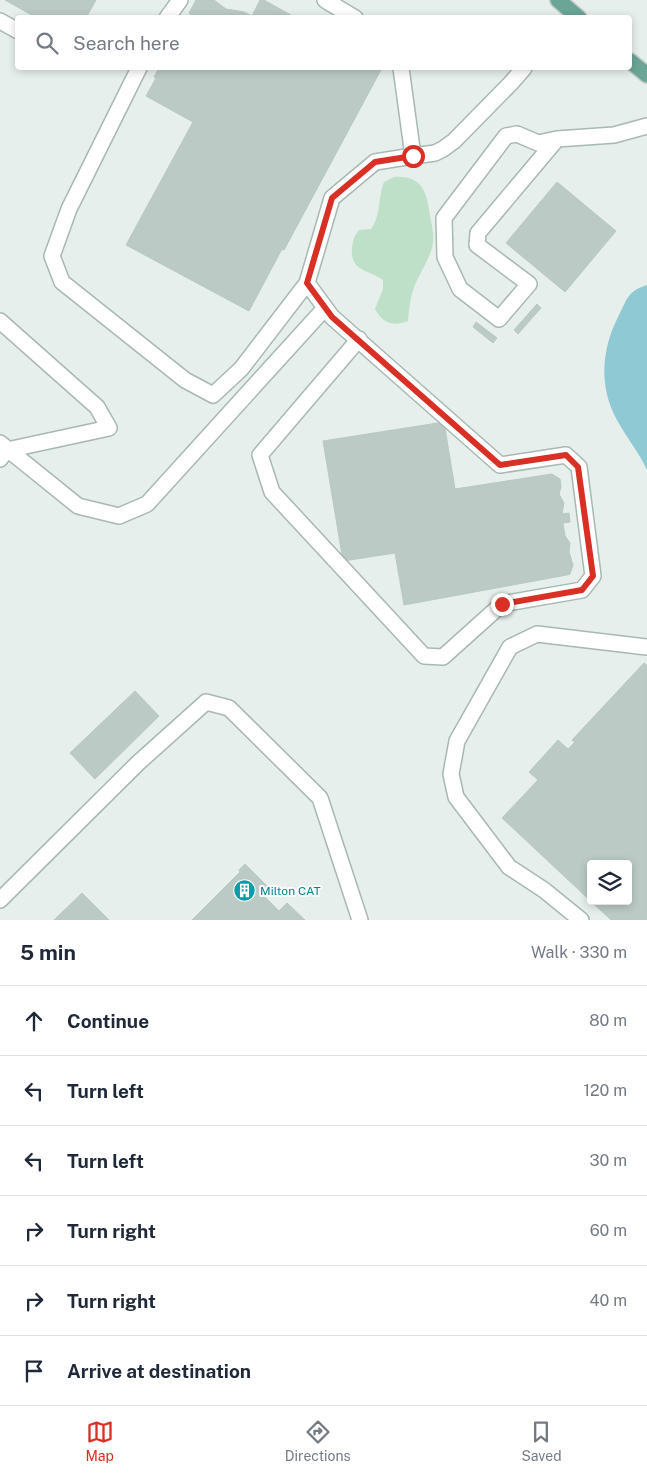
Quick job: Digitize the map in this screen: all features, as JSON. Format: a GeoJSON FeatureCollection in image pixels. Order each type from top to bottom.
{"type":"FeatureCollection","features":[{"type":"Feature","properties":{"kind":"main road"},"geometry":{"type":"LineString","coordinates":[[632,63],[647,75]]}},
{"type":"Feature","properties":{"kind":"lane"},"geometry":{"type":"LineString","coordinates":[[169,15],[180,0]]}},
{"type":"Feature","properties":{"kind":"lane"},"geometry":{"type":"LineString","coordinates":[[325,0],[350,15]]}},
{"type":"Feature","properties":{"kind":"lane"},"geometry":{"type":"LineString","coordinates":[[0,21],[15,29]]}},
{"type":"Feature","properties":{"kind":"lane"},"geometry":{"type":"LineString","coordinates":[[138,70],[69,209],[52,256],[62,282],[185,380],[214,395],[241,369],[307,283],[332,198],[375,162],[435,153],[454,141],[522,70]]}},
{"type":"Feature","properties":{"kind":"lane"},"geometry":{"type":"LineString","coordinates":[[401,70],[413,156]]}},
{"type":"Feature","properties":{"kind":"lane"},"geometry":{"type":"LineString","coordinates":[[557,139],[478,234],[477,244],[529,284],[500,319],[493,316],[460,289],[445,257],[444,218],[506,136],[516,134],[538,143],[557,139],[614,135],[647,126]]}},
{"type":"Feature","properties":{"kind":"lane"},"geometry":{"type":"LineString","coordinates":[[307,283],[332,317],[359,339],[500,465],[566,455],[578,467],[593,576],[582,590],[502,604],[443,657],[424,656],[272,492],[260,455],[359,339]]}},
{"type":"Feature","properties":{"kind":"lane"},"geometry":{"type":"LineString","coordinates":[[2,451],[78,506],[119,516],[147,504],[325,308]]}},
{"type":"Feature","properties":{"kind":"lane"},"geometry":{"type":"LineString","coordinates":[[0,321],[97,407],[109,428],[2,451]]}},
{"type":"Feature","properties":{"kind":"lane"},"geometry":{"type":"LineString","coordinates":[[581,920],[544,890],[509,867],[456,797],[452,774],[457,742],[510,647],[537,634],[647,646]]}},
{"type":"Feature","properties":{"kind":"lane"},"geometry":{"type":"LineString","coordinates":[[0,900],[138,763],[206,702],[229,708],[320,798],[360,920]]}},
{"type":"Feature","properties":{"kind":"green space"},"geometry":{"type":"Polygon","coordinates":[[[394,177],[403,177],[417,182],[425,193],[433,236],[430,255],[413,290],[408,321],[397,324],[385,321],[375,309],[383,289],[383,280],[357,265],[352,256],[352,245],[355,236],[359,230],[371,229],[378,212],[384,182],[394,177]]]}},
{"type":"Feature","properties":{"kind":"water"},"geometry":{"type":"Polygon","coordinates":[[[647,285],[647,470],[611,407],[607,395],[604,369],[605,356],[612,330],[626,301],[631,293],[647,285]]]}},
{"type":"Feature","properties":{"kind":"building"},"geometry":{"type":"Polygon","coordinates":[[[5,0],[96,0],[88,15],[32,15],[5,0]]]}},
{"type":"Feature","properties":{"kind":"building"},"geometry":{"type":"Polygon","coordinates":[[[196,0],[214,0],[226,9],[250,15],[191,15],[189,13],[196,0]]]}},
{"type":"Feature","properties":{"kind":"building"},"geometry":{"type":"Polygon","coordinates":[[[260,0],[264,0],[291,15],[252,15],[260,0]]]}},
{"type":"Feature","properties":{"kind":"building"},"geometry":{"type":"Polygon","coordinates":[[[158,70],[381,70],[249,311],[126,245],[193,122],[146,96],[156,78],[154,77],[158,70]]]}},
{"type":"Feature","properties":{"kind":"building"},"geometry":{"type":"Polygon","coordinates":[[[557,182],[616,231],[565,292],[506,243],[557,182]]]}},
{"type":"Feature","properties":{"kind":"building"},"geometry":{"type":"Polygon","coordinates":[[[537,304],[541,308],[518,334],[514,330],[537,304]]]}},
{"type":"Feature","properties":{"kind":"building"},"geometry":{"type":"Polygon","coordinates":[[[476,322],[497,338],[493,343],[473,327],[476,322]]]}},
{"type":"Feature","properties":{"kind":"building"},"geometry":{"type":"Polygon","coordinates":[[[444,422],[455,489],[552,474],[560,479],[561,487],[559,494],[564,503],[562,514],[569,513],[570,522],[563,523],[565,536],[570,543],[569,552],[573,565],[570,574],[404,605],[395,553],[343,561],[323,441],[444,422]]]}},
{"type":"Feature","properties":{"kind":"building"},"geometry":{"type":"Polygon","coordinates":[[[644,663],[647,665],[647,920],[611,920],[595,905],[632,905],[632,860],[587,860],[587,898],[502,818],[538,780],[529,772],[558,740],[568,749],[575,742],[572,740],[644,663]]]}},
{"type":"Feature","properties":{"kind":"building"},"geometry":{"type":"Polygon","coordinates":[[[135,691],[159,716],[95,779],[70,753],[135,691]]]}},
{"type":"Feature","properties":{"kind":"building","name":"Milton CAT"},"geometry":{"type":"Polygon","coordinates":[[[245,864],[269,888],[262,894],[279,911],[287,903],[305,920],[192,920],[240,872],[239,870],[245,864]]]}},
{"type":"Feature","properties":{"kind":"building"},"geometry":{"type":"Polygon","coordinates":[[[82,893],[109,920],[54,920],[82,893]]]}},
{"type":"Feature","properties":{"kind":"place","name":"Milton CAT"},"geometry":{"type":"Point","coordinates":[244,891]}},
{"type":"Feature","properties":{"kind":"route"},"geometry":{"type":"LineString","coordinates":[[413,156],[375,162],[332,198],[307,283],[332,317],[500,465],[566,455],[578,467],[593,576],[582,590],[502,604]]}}]}
